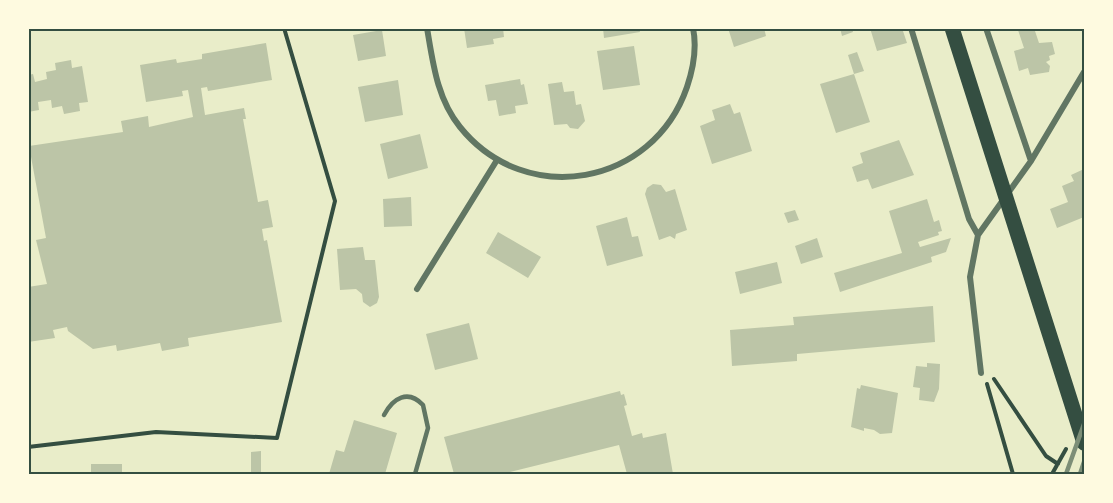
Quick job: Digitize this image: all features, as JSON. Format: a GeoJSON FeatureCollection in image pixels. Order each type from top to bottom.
{"type":"FeatureCollection","features":[{"type":"Feature","properties":{"kind":"main road"},"geometry":{"type":"LineString","coordinates":[[952,28],[1084,443]]}},
{"type":"Feature","properties":{"kind":"street"},"geometry":{"type":"LineString","coordinates":[[427,28],[436,79],[443,99],[459,126],[479,147],[497,160],[524,172],[565,178],[587,176],[631,159],[652,143],[682,103],[691,74],[694,49],[693,28]]}},
{"type":"Feature","properties":{"kind":"street"},"geometry":{"type":"LineString","coordinates":[[911,28],[969,219],[978,236]]}},
{"type":"Feature","properties":{"kind":"street"},"geometry":{"type":"LineString","coordinates":[[986,28],[1031,161]]}},
{"type":"Feature","properties":{"kind":"street"},"geometry":{"type":"LineString","coordinates":[[981,373],[970,277],[978,236],[1031,161],[1084,72]]}},
{"type":"Feature","properties":{"kind":"street"},"geometry":{"type":"LineString","coordinates":[[417,289],[497,160]]}},
{"type":"Feature","properties":{"kind":"lane"},"geometry":{"type":"LineString","coordinates":[[384,415],[389,406],[401,397],[410,396],[423,405],[428,428],[415,474]]}},
{"type":"Feature","properties":{"kind":"path"},"geometry":{"type":"LineString","coordinates":[[28,447],[156,432],[277,438],[335,201],[284,28]]}},
{"type":"Feature","properties":{"kind":"path"},"geometry":{"type":"LineString","coordinates":[[981,373],[991,391],[1013,474]]}},
{"type":"Feature","properties":{"kind":"path"},"geometry":{"type":"LineString","coordinates":[[992,376],[1046,456],[1058,464],[1052,474]]}},
{"type":"Feature","properties":{"kind":"building"},"geometry":{"type":"Polygon","coordinates":[[[464,28],[503,28],[504,37],[493,39],[494,44],[467,48],[464,28]]]}},
{"type":"Feature","properties":{"kind":"building"},"geometry":{"type":"Polygon","coordinates":[[[603,28],[639,28],[640,32],[604,38],[603,28]]]}},
{"type":"Feature","properties":{"kind":"building"},"geometry":{"type":"Polygon","coordinates":[[[728,28],[764,28],[766,36],[734,47],[728,28]]]}},
{"type":"Feature","properties":{"kind":"building"},"geometry":{"type":"Polygon","coordinates":[[[840,28],[852,28],[853,32],[842,36],[840,28]]]}},
{"type":"Feature","properties":{"kind":"building"},"geometry":{"type":"Polygon","coordinates":[[[870,28],[902,28],[907,43],[877,51],[870,28]]]}},
{"type":"Feature","properties":{"kind":"building"},"geometry":{"type":"Polygon","coordinates":[[[1034,28],[1039,43],[1052,42],[1055,54],[1049,56],[1050,60],[1046,62],[1050,66],[1049,72],[1030,75],[1028,68],[1019,71],[1014,51],[1024,48],[1018,30],[1034,28]]]}},
{"type":"Feature","properties":{"kind":"building"},"geometry":{"type":"Polygon","coordinates":[[[382,30],[386,56],[358,61],[353,35],[382,30]]]}},
{"type":"Feature","properties":{"kind":"building"},"geometry":{"type":"Polygon","coordinates":[[[266,43],[272,80],[208,91],[207,87],[201,88],[205,115],[244,108],[246,119],[243,119],[258,202],[268,200],[273,227],[262,229],[264,241],[267,240],[282,322],[188,338],[189,346],[162,351],[160,343],[117,351],[116,345],[93,349],[68,331],[67,327],[53,330],[55,338],[28,342],[28,287],[47,284],[36,240],[46,238],[29,146],[123,132],[121,121],[148,116],[149,127],[193,117],[188,90],[182,91],[183,96],[146,102],[140,65],[176,59],[177,63],[202,59],[202,54],[266,43]]]}},
{"type":"Feature","properties":{"kind":"building"},"geometry":{"type":"Polygon","coordinates":[[[634,46],[640,85],[603,90],[597,51],[634,46]]]}},
{"type":"Feature","properties":{"kind":"building"},"geometry":{"type":"Polygon","coordinates":[[[857,52],[864,71],[854,74],[848,55],[857,52]]]}},
{"type":"Feature","properties":{"kind":"building"},"geometry":{"type":"Polygon","coordinates":[[[71,60],[72,68],[82,66],[88,102],[79,103],[80,111],[64,114],[62,106],[52,108],[51,100],[38,102],[39,110],[28,112],[28,75],[33,74],[35,82],[47,79],[46,72],[56,70],[55,63],[71,60]]]}},
{"type":"Feature","properties":{"kind":"building"},"geometry":{"type":"Polygon","coordinates":[[[854,74],[870,122],[836,133],[820,84],[854,74]]]}},
{"type":"Feature","properties":{"kind":"building"},"geometry":{"type":"Polygon","coordinates":[[[520,79],[521,85],[524,84],[528,104],[515,106],[516,113],[499,116],[496,100],[488,101],[485,85],[520,79]]]}},
{"type":"Feature","properties":{"kind":"building"},"geometry":{"type":"Polygon","coordinates":[[[398,80],[403,115],[365,122],[358,87],[398,80]]]}},
{"type":"Feature","properties":{"kind":"building"},"geometry":{"type":"Polygon","coordinates":[[[562,82],[564,92],[574,91],[576,105],[581,104],[585,121],[578,129],[570,128],[567,124],[554,125],[548,84],[562,82]]]}},
{"type":"Feature","properties":{"kind":"building"},"geometry":{"type":"Polygon","coordinates":[[[730,104],[734,114],[740,112],[752,151],[712,164],[700,126],[715,120],[712,110],[730,104]]]}},
{"type":"Feature","properties":{"kind":"building"},"geometry":{"type":"Polygon","coordinates":[[[420,134],[428,168],[388,179],[380,144],[420,134]]]}},
{"type":"Feature","properties":{"kind":"building"},"geometry":{"type":"Polygon","coordinates":[[[899,140],[914,175],[872,189],[868,179],[857,182],[852,167],[863,163],[860,153],[899,140]]]}},
{"type":"Feature","properties":{"kind":"building"},"geometry":{"type":"Polygon","coordinates":[[[1084,169],[1084,217],[1057,228],[1050,209],[1068,202],[1062,186],[1074,181],[1071,175],[1084,169]]]}},
{"type":"Feature","properties":{"kind":"building"},"geometry":{"type":"Polygon","coordinates":[[[653,184],[661,185],[666,192],[675,189],[687,230],[676,234],[675,239],[670,236],[659,240],[645,194],[647,188],[653,184]]]}},
{"type":"Feature","properties":{"kind":"building"},"geometry":{"type":"Polygon","coordinates":[[[411,197],[412,226],[384,227],[383,199],[411,197]]]}},
{"type":"Feature","properties":{"kind":"building"},"geometry":{"type":"Polygon","coordinates":[[[927,199],[934,222],[939,220],[942,231],[938,232],[939,235],[918,242],[920,247],[951,238],[946,252],[931,257],[932,262],[840,292],[834,273],[902,253],[889,211],[927,199]]]}},
{"type":"Feature","properties":{"kind":"building"},"geometry":{"type":"Polygon","coordinates":[[[795,210],[799,220],[788,223],[784,213],[795,210]]]}},
{"type":"Feature","properties":{"kind":"building"},"geometry":{"type":"Polygon","coordinates":[[[627,217],[632,237],[638,236],[643,256],[607,266],[596,226],[627,217]]]}},
{"type":"Feature","properties":{"kind":"building"},"geometry":{"type":"Polygon","coordinates":[[[498,232],[541,257],[528,278],[486,253],[498,232]]]}},
{"type":"Feature","properties":{"kind":"building"},"geometry":{"type":"Polygon","coordinates":[[[817,238],[823,257],[801,264],[795,246],[817,238]]]}},
{"type":"Feature","properties":{"kind":"building"},"geometry":{"type":"Polygon","coordinates":[[[363,247],[365,260],[375,260],[379,297],[377,303],[370,307],[363,302],[362,294],[356,289],[340,290],[337,249],[363,247]]]}},
{"type":"Feature","properties":{"kind":"building"},"geometry":{"type":"Polygon","coordinates":[[[777,262],[782,283],[740,294],[735,272],[777,262]]]}},
{"type":"Feature","properties":{"kind":"building"},"geometry":{"type":"Polygon","coordinates":[[[933,306],[935,342],[797,354],[797,361],[732,366],[730,330],[794,325],[793,317],[933,306]]]}},
{"type":"Feature","properties":{"kind":"building"},"geometry":{"type":"Polygon","coordinates":[[[469,323],[478,359],[435,370],[426,334],[469,323]]]}},
{"type":"Feature","properties":{"kind":"building"},"geometry":{"type":"Polygon","coordinates":[[[927,363],[940,364],[939,389],[934,402],[919,400],[920,388],[913,387],[916,366],[927,367],[927,363]]]}},
{"type":"Feature","properties":{"kind":"building"},"geometry":{"type":"Polygon","coordinates":[[[861,385],[898,393],[892,433],[880,434],[874,430],[864,428],[864,431],[851,427],[857,388],[860,389],[861,385]]]}},
{"type":"Feature","properties":{"kind":"building"},"geometry":{"type":"Polygon","coordinates":[[[620,391],[621,395],[624,394],[627,405],[624,406],[632,436],[642,433],[643,438],[666,433],[673,474],[627,474],[619,445],[502,474],[454,474],[444,437],[620,391]]]}},
{"type":"Feature","properties":{"kind":"building"},"geometry":{"type":"Polygon","coordinates":[[[354,420],[397,433],[385,474],[329,474],[336,450],[344,452],[354,420]]]}},
{"type":"Feature","properties":{"kind":"building"},"geometry":{"type":"Polygon","coordinates":[[[261,451],[261,472],[251,472],[251,452],[261,451]]]}},
{"type":"Feature","properties":{"kind":"building"},"geometry":{"type":"Polygon","coordinates":[[[91,464],[122,464],[122,474],[91,474],[91,464]]]}},
{"type":"Feature","properties":{"kind":"railway"},"geometry":{"type":"LineString","coordinates":[[1066,474],[1084,424]]}},
{"type":"Feature","properties":{"kind":"railway"},"geometry":{"type":"LineString","coordinates":[[1080,474],[1084,462]]}}]}
